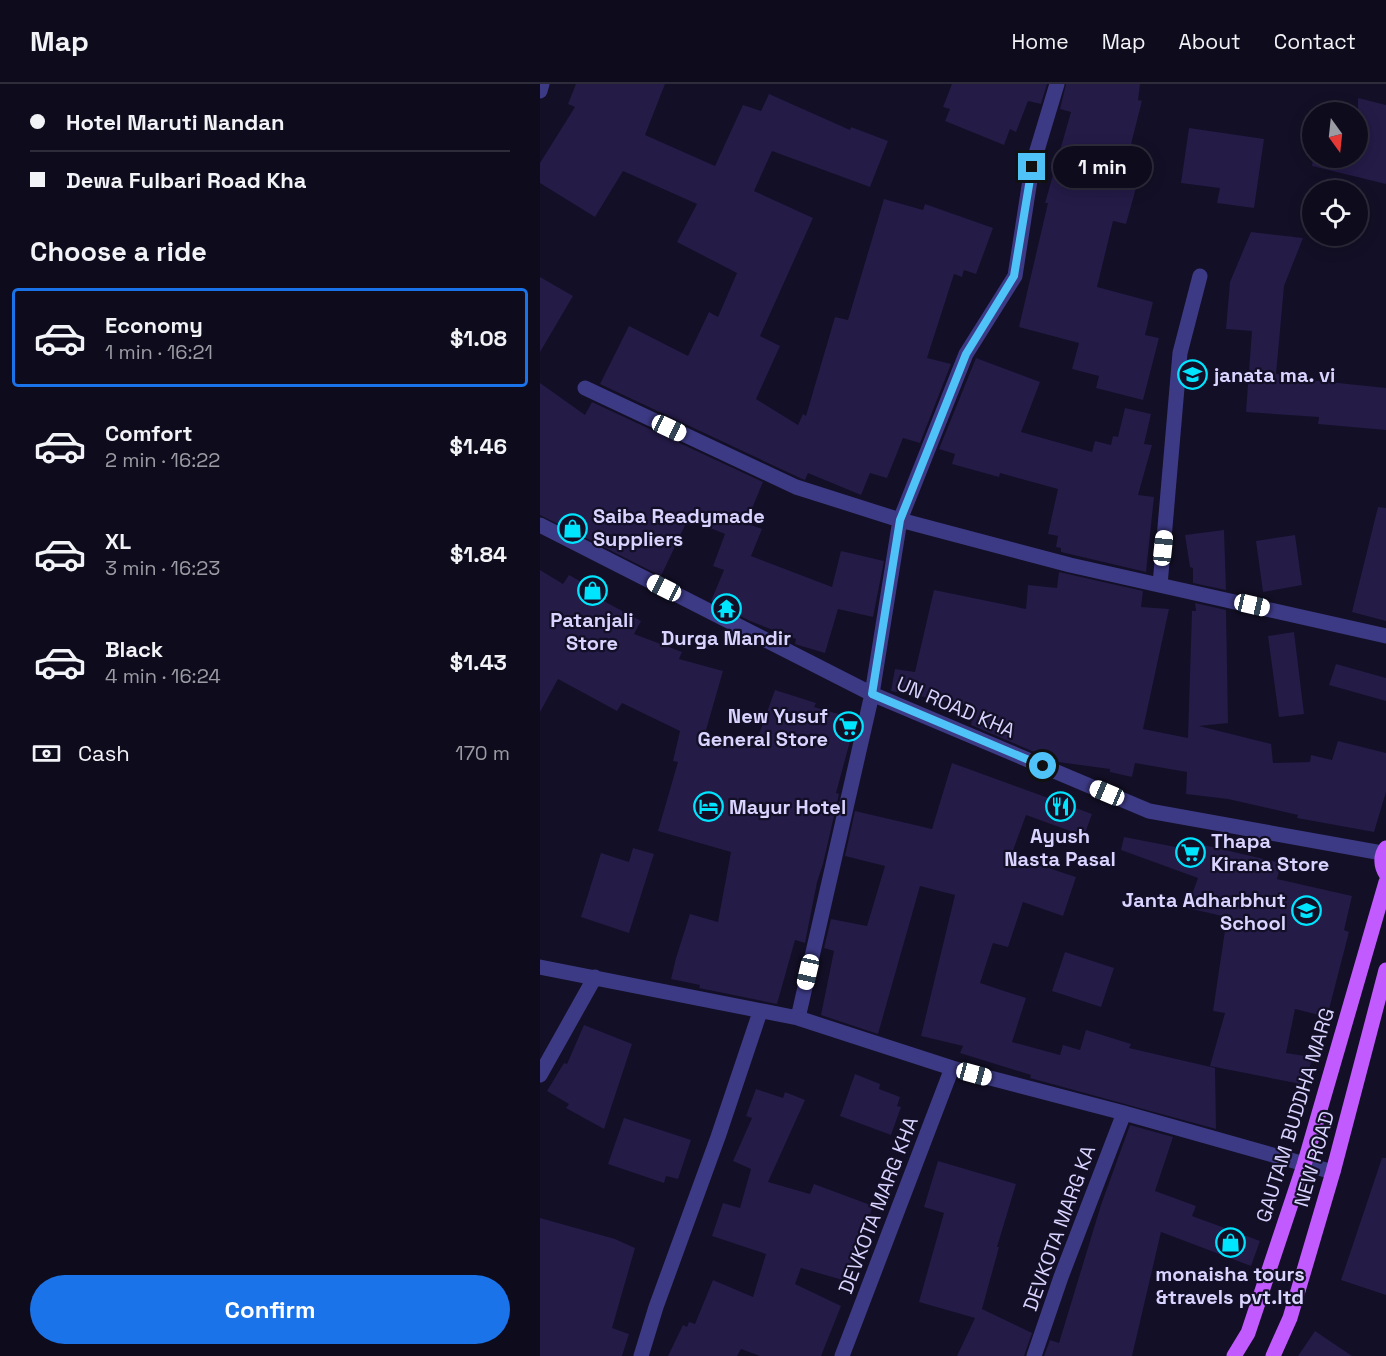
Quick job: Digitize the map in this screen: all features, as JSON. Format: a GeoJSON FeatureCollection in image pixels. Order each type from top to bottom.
{"type":"FeatureCollection","features":[{"type":"Feature","properties":{"kind":"main road"},"geometry":{"type":"LineString","coordinates":[[1384,850],[1382,867],[1386,874]]}},
{"type":"Feature","properties":{"kind":"main road","name":"GAUTAM BUDDHA MARG"},"geometry":{"type":"LineString","coordinates":[[1234,1356],[1248,1333],[1304,1165],[1386,882]]}},
{"type":"Feature","properties":{"kind":"main road","name":"NEW ROAD"},"geometry":{"type":"LineString","coordinates":[[1273,1356],[1290,1318],[1333,1173],[1386,970]]}},
{"type":"Feature","properties":{"kind":"street"},"geometry":{"type":"LineString","coordinates":[[540,91],[542,84]]}},
{"type":"Feature","properties":{"kind":"street"},"geometry":{"type":"LineString","coordinates":[[798,1018],[872,694],[900,520],[966,354],[1014,276],[1032,167],[1057,84]]}},
{"type":"Feature","properties":{"kind":"street"},"geometry":{"type":"LineString","coordinates":[[1160,585],[1180,353],[1200,276]]}},
{"type":"Feature","properties":{"kind":"street"},"geometry":{"type":"LineString","coordinates":[[585,388],[796,487],[900,520],[1070,566],[1386,636]]}},
{"type":"Feature","properties":{"kind":"street","name":"UN ROAD KHA"},"geometry":{"type":"LineString","coordinates":[[540,525],[872,694],[1149,811],[1384,850]]}},
{"type":"Feature","properties":{"kind":"street"},"geometry":{"type":"LineString","coordinates":[[540,968],[798,1018],[952,1068],[1124,1113],[1333,1173]]}},
{"type":"Feature","properties":{"kind":"street"},"geometry":{"type":"LineString","coordinates":[[540,1075],[595,977]]}},
{"type":"Feature","properties":{"kind":"street"},"geometry":{"type":"LineString","coordinates":[[640,1356],[760,1012]]}},
{"type":"Feature","properties":{"kind":"street","name":"DEVKOTA MARG KHA"},"geometry":{"type":"LineString","coordinates":[[842,1356],[952,1068]]}},
{"type":"Feature","properties":{"kind":"street","name":"DEVKOTA MARG KA"},"geometry":{"type":"LineString","coordinates":[[1034,1356],[1061,1277],[1124,1113]]}},
{"type":"Feature","properties":{"kind":"building"},"geometry":{"type":"Polygon","coordinates":[[[576,84],[665,84],[645,135],[715,166],[743,105],[761,111],[769,94],[850,130],[851,127],[888,141],[870,187],[772,151],[754,191],[813,218],[760,336],[780,346],[756,399],[798,425],[803,414],[806,416],[835,317],[848,320],[884,199],[923,210],[925,204],[993,228],[976,274],[964,270],[962,277],[954,274],[927,358],[951,364],[920,443],[903,438],[887,478],[870,473],[861,495],[808,473],[805,480],[600,384],[629,326],[688,356],[709,312],[718,317],[737,273],[677,242],[697,204],[623,171],[595,217],[540,183],[540,163],[575,107],[568,104],[576,84]]]}},
{"type":"Feature","properties":{"kind":"building"},"geometry":{"type":"Polygon","coordinates":[[[952,84],[1047,84],[1041,104],[1028,101],[1016,132],[1010,129],[1004,145],[945,121],[950,109],[943,107],[952,84]]]}},
{"type":"Feature","properties":{"kind":"building"},"geometry":{"type":"Polygon","coordinates":[[[1066,84],[1140,84],[1138,100],[1142,101],[1132,140],[1126,178],[1138,181],[1126,224],[1113,221],[1097,287],[1153,302],[1145,335],[1159,338],[1143,400],[1096,388],[1099,376],[1072,369],[1079,343],[1019,327],[1048,203],[1045,203],[1071,112],[1060,109],[1066,84]]]}},
{"type":"Feature","properties":{"kind":"building"},"geometry":{"type":"Polygon","coordinates":[[[1358,98],[1386,105],[1386,184],[1320,168],[1368,168],[1368,102],[1358,102],[1358,98]]]}},
{"type":"Feature","properties":{"kind":"building"},"geometry":{"type":"Polygon","coordinates":[[[1189,128],[1264,139],[1254,208],[1217,203],[1220,188],[1181,183],[1189,128]]]}},
{"type":"Feature","properties":{"kind":"building"},"geometry":{"type":"Polygon","coordinates":[[[1251,232],[1302,238],[1284,286],[1276,374],[1300,375],[1300,379],[1386,388],[1386,430],[1318,424],[1319,417],[1246,412],[1252,331],[1226,329],[1230,282],[1251,232]]]}},
{"type":"Feature","properties":{"kind":"building"},"geometry":{"type":"Polygon","coordinates":[[[540,277],[573,296],[540,352],[540,277]]]}},
{"type":"Feature","properties":{"kind":"building"},"geometry":{"type":"Polygon","coordinates":[[[976,358],[1040,382],[1021,432],[1092,452],[1095,441],[1111,445],[1113,436],[1118,437],[1125,408],[1151,414],[1144,444],[1152,445],[1138,495],[1154,497],[1146,572],[1061,552],[1061,548],[1056,547],[1058,536],[1048,534],[1058,489],[1000,473],[999,477],[952,464],[955,454],[939,449],[976,358]]]}},
{"type":"Feature","properties":{"kind":"building"},"geometry":{"type":"Polygon","coordinates":[[[540,383],[585,415],[592,402],[763,482],[746,523],[762,529],[751,556],[832,587],[841,551],[884,561],[873,617],[838,609],[825,653],[798,645],[795,644],[796,639],[750,621],[711,601],[724,570],[713,566],[725,534],[688,519],[661,576],[540,515],[540,383]]]}},
{"type":"Feature","properties":{"kind":"building"},"geometry":{"type":"Polygon","coordinates":[[[1378,507],[1386,508],[1386,621],[1352,612],[1378,507]]]}},
{"type":"Feature","properties":{"kind":"building"},"geometry":{"type":"Polygon","coordinates":[[[1224,530],[1226,590],[1193,583],[1193,568],[1190,567],[1185,535],[1224,530]]]}},
{"type":"Feature","properties":{"kind":"building"},"geometry":{"type":"Polygon","coordinates":[[[1295,535],[1302,585],[1263,592],[1256,541],[1295,535]]]}},
{"type":"Feature","properties":{"kind":"building"},"geometry":{"type":"Polygon","coordinates":[[[540,570],[563,584],[569,575],[601,593],[598,598],[641,621],[634,634],[682,652],[679,659],[723,671],[704,737],[754,748],[775,690],[816,703],[814,707],[856,719],[836,793],[839,794],[817,882],[805,943],[795,940],[777,1004],[699,988],[700,985],[671,979],[690,914],[718,922],[731,852],[658,831],[678,762],[673,761],[680,731],[622,703],[617,711],[558,679],[540,712],[540,570]]]}},
{"type":"Feature","properties":{"kind":"building"},"geometry":{"type":"Polygon","coordinates":[[[1059,572],[1143,591],[1141,607],[1169,609],[1143,729],[1188,738],[1192,611],[1196,611],[1195,603],[1226,610],[1228,723],[1199,726],[1271,744],[1273,763],[1310,762],[1311,755],[1332,760],[1338,741],[1386,753],[1386,792],[1374,832],[1297,818],[1298,815],[1228,799],[1186,794],[1187,772],[1135,763],[1132,777],[1110,772],[1110,769],[1058,762],[971,725],[974,706],[891,691],[895,669],[915,672],[934,590],[1026,609],[1028,585],[1057,588],[1059,572]]]}},
{"type":"Feature","properties":{"kind":"building"},"geometry":{"type":"Polygon","coordinates":[[[1294,632],[1304,714],[1279,717],[1268,636],[1294,632]]]}},
{"type":"Feature","properties":{"kind":"building"},"geometry":{"type":"Polygon","coordinates":[[[1336,664],[1386,678],[1386,701],[1329,685],[1336,664]]]}},
{"type":"Feature","properties":{"kind":"building"},"geometry":{"type":"Polygon","coordinates":[[[952,763],[1092,814],[1084,836],[1026,815],[1011,856],[1076,877],[1063,916],[1023,902],[1008,947],[993,943],[980,983],[1026,998],[1012,1042],[1060,1055],[1063,1045],[1080,1050],[1086,1030],[1131,1044],[1129,1048],[1215,1068],[1216,1129],[1030,1078],[1031,1075],[960,1053],[963,1046],[921,1036],[955,895],[920,886],[878,1034],[821,1015],[834,951],[824,948],[831,919],[867,926],[885,866],[845,856],[855,811],[932,829],[952,763]]]}},
{"type":"Feature","properties":{"kind":"building"},"geometry":{"type":"Polygon","coordinates":[[[1124,837],[1181,848],[1183,840],[1281,863],[1277,879],[1352,896],[1344,930],[1349,932],[1327,1017],[1295,1009],[1286,1053],[1312,1057],[1306,1085],[1210,1066],[1225,1013],[1213,1011],[1227,917],[1187,908],[1198,878],[1121,850],[1124,837]]]}},
{"type":"Feature","properties":{"kind":"building"},"geometry":{"type":"Polygon","coordinates":[[[633,848],[654,854],[629,933],[581,917],[601,853],[629,862],[633,848]]]}},
{"type":"Feature","properties":{"kind":"building"},"geometry":{"type":"Polygon","coordinates":[[[1065,952],[1114,968],[1101,1007],[1052,991],[1065,952]]]}},
{"type":"Feature","properties":{"kind":"building"},"geometry":{"type":"Polygon","coordinates":[[[584,1025],[632,1044],[604,1129],[566,1108],[569,1104],[547,1091],[564,1063],[567,1064],[584,1025]]]}},
{"type":"Feature","properties":{"kind":"building"},"geometry":{"type":"Polygon","coordinates":[[[855,1074],[880,1084],[879,1089],[900,1097],[897,1106],[901,1107],[891,1135],[840,1116],[855,1074]]]}},
{"type":"Feature","properties":{"kind":"building"},"geometry":{"type":"Polygon","coordinates":[[[756,1089],[783,1098],[785,1092],[805,1100],[768,1182],[810,1194],[814,1184],[873,1206],[863,1232],[861,1231],[846,1281],[801,1268],[795,1284],[841,1306],[821,1356],[760,1356],[741,1349],[737,1356],[668,1356],[683,1325],[687,1327],[689,1322],[695,1324],[713,1280],[753,1297],[766,1254],[712,1236],[723,1203],[740,1208],[751,1169],[733,1161],[752,1118],[746,1116],[756,1089]]]}},
{"type":"Feature","properties":{"kind":"building"},"geometry":{"type":"Polygon","coordinates":[[[624,1118],[691,1140],[678,1179],[666,1176],[664,1183],[608,1164],[624,1118]]]}},
{"type":"Feature","properties":{"kind":"building"},"geometry":{"type":"Polygon","coordinates":[[[1130,1125],[1173,1137],[1155,1191],[1196,1206],[1192,1216],[1260,1241],[1251,1266],[1161,1232],[1132,1356],[1044,1356],[1050,1340],[1059,1343],[1101,1205],[1130,1125]]]}},
{"type":"Feature","properties":{"kind":"building"},"geometry":{"type":"Polygon","coordinates":[[[1382,1158],[1386,1158],[1386,1295],[1341,1280],[1382,1158]]]}},
{"type":"Feature","properties":{"kind":"building"},"geometry":{"type":"Polygon","coordinates":[[[938,1161],[1016,1184],[982,1309],[1032,1333],[1024,1356],[957,1356],[975,1318],[919,1302],[944,1213],[924,1207],[938,1161]]]}},
{"type":"Feature","properties":{"kind":"building"},"geometry":{"type":"Polygon","coordinates":[[[540,1218],[615,1239],[635,1248],[612,1328],[629,1334],[622,1356],[540,1356],[540,1218]]]}},
{"type":"Feature","properties":{"kind":"building"},"geometry":{"type":"Polygon","coordinates":[[[1315,1331],[1352,1356],[1298,1356],[1315,1331]]]}},
{"type":"Feature","properties":{"kind":"place","name":"janata ma. vi"},"geometry":{"type":"Point","coordinates":[1193,375]}},
{"type":"Feature","properties":{"kind":"place","name":"Saiba Readymade Suppliers"},"geometry":{"type":"Point","coordinates":[572,528]}},
{"type":"Feature","properties":{"kind":"place","name":"Patanjali Store"},"geometry":{"type":"Point","coordinates":[592,590]}},
{"type":"Feature","properties":{"kind":"place","name":"Durga Mandir"},"geometry":{"type":"Point","coordinates":[726,608]}},
{"type":"Feature","properties":{"kind":"place","name":"New Yusuf General Store"},"geometry":{"type":"Point","coordinates":[849,727]}},
{"type":"Feature","properties":{"kind":"place","name":"Ayush Nasta Pasal"},"geometry":{"type":"Point","coordinates":[1060,806]}},
{"type":"Feature","properties":{"kind":"place","name":"Mayur Hotel"},"geometry":{"type":"Point","coordinates":[708,807]}},
{"type":"Feature","properties":{"kind":"place","name":"Thapa Kirana Store"},"geometry":{"type":"Point","coordinates":[1190,853]}},
{"type":"Feature","properties":{"kind":"place","name":"Janta Adharbhut School"},"geometry":{"type":"Point","coordinates":[1307,911]}},
{"type":"Feature","properties":{"kind":"place","name":"monaisha tours &travels pvt.ltd"},"geometry":{"type":"Point","coordinates":[1230,1243]}},
{"type":"Feature","properties":{"kind":"route"},"geometry":{"type":"LineString","coordinates":[[1032,167],[1014,276],[966,354],[900,520],[872,694],[1043,766]]}}]}
